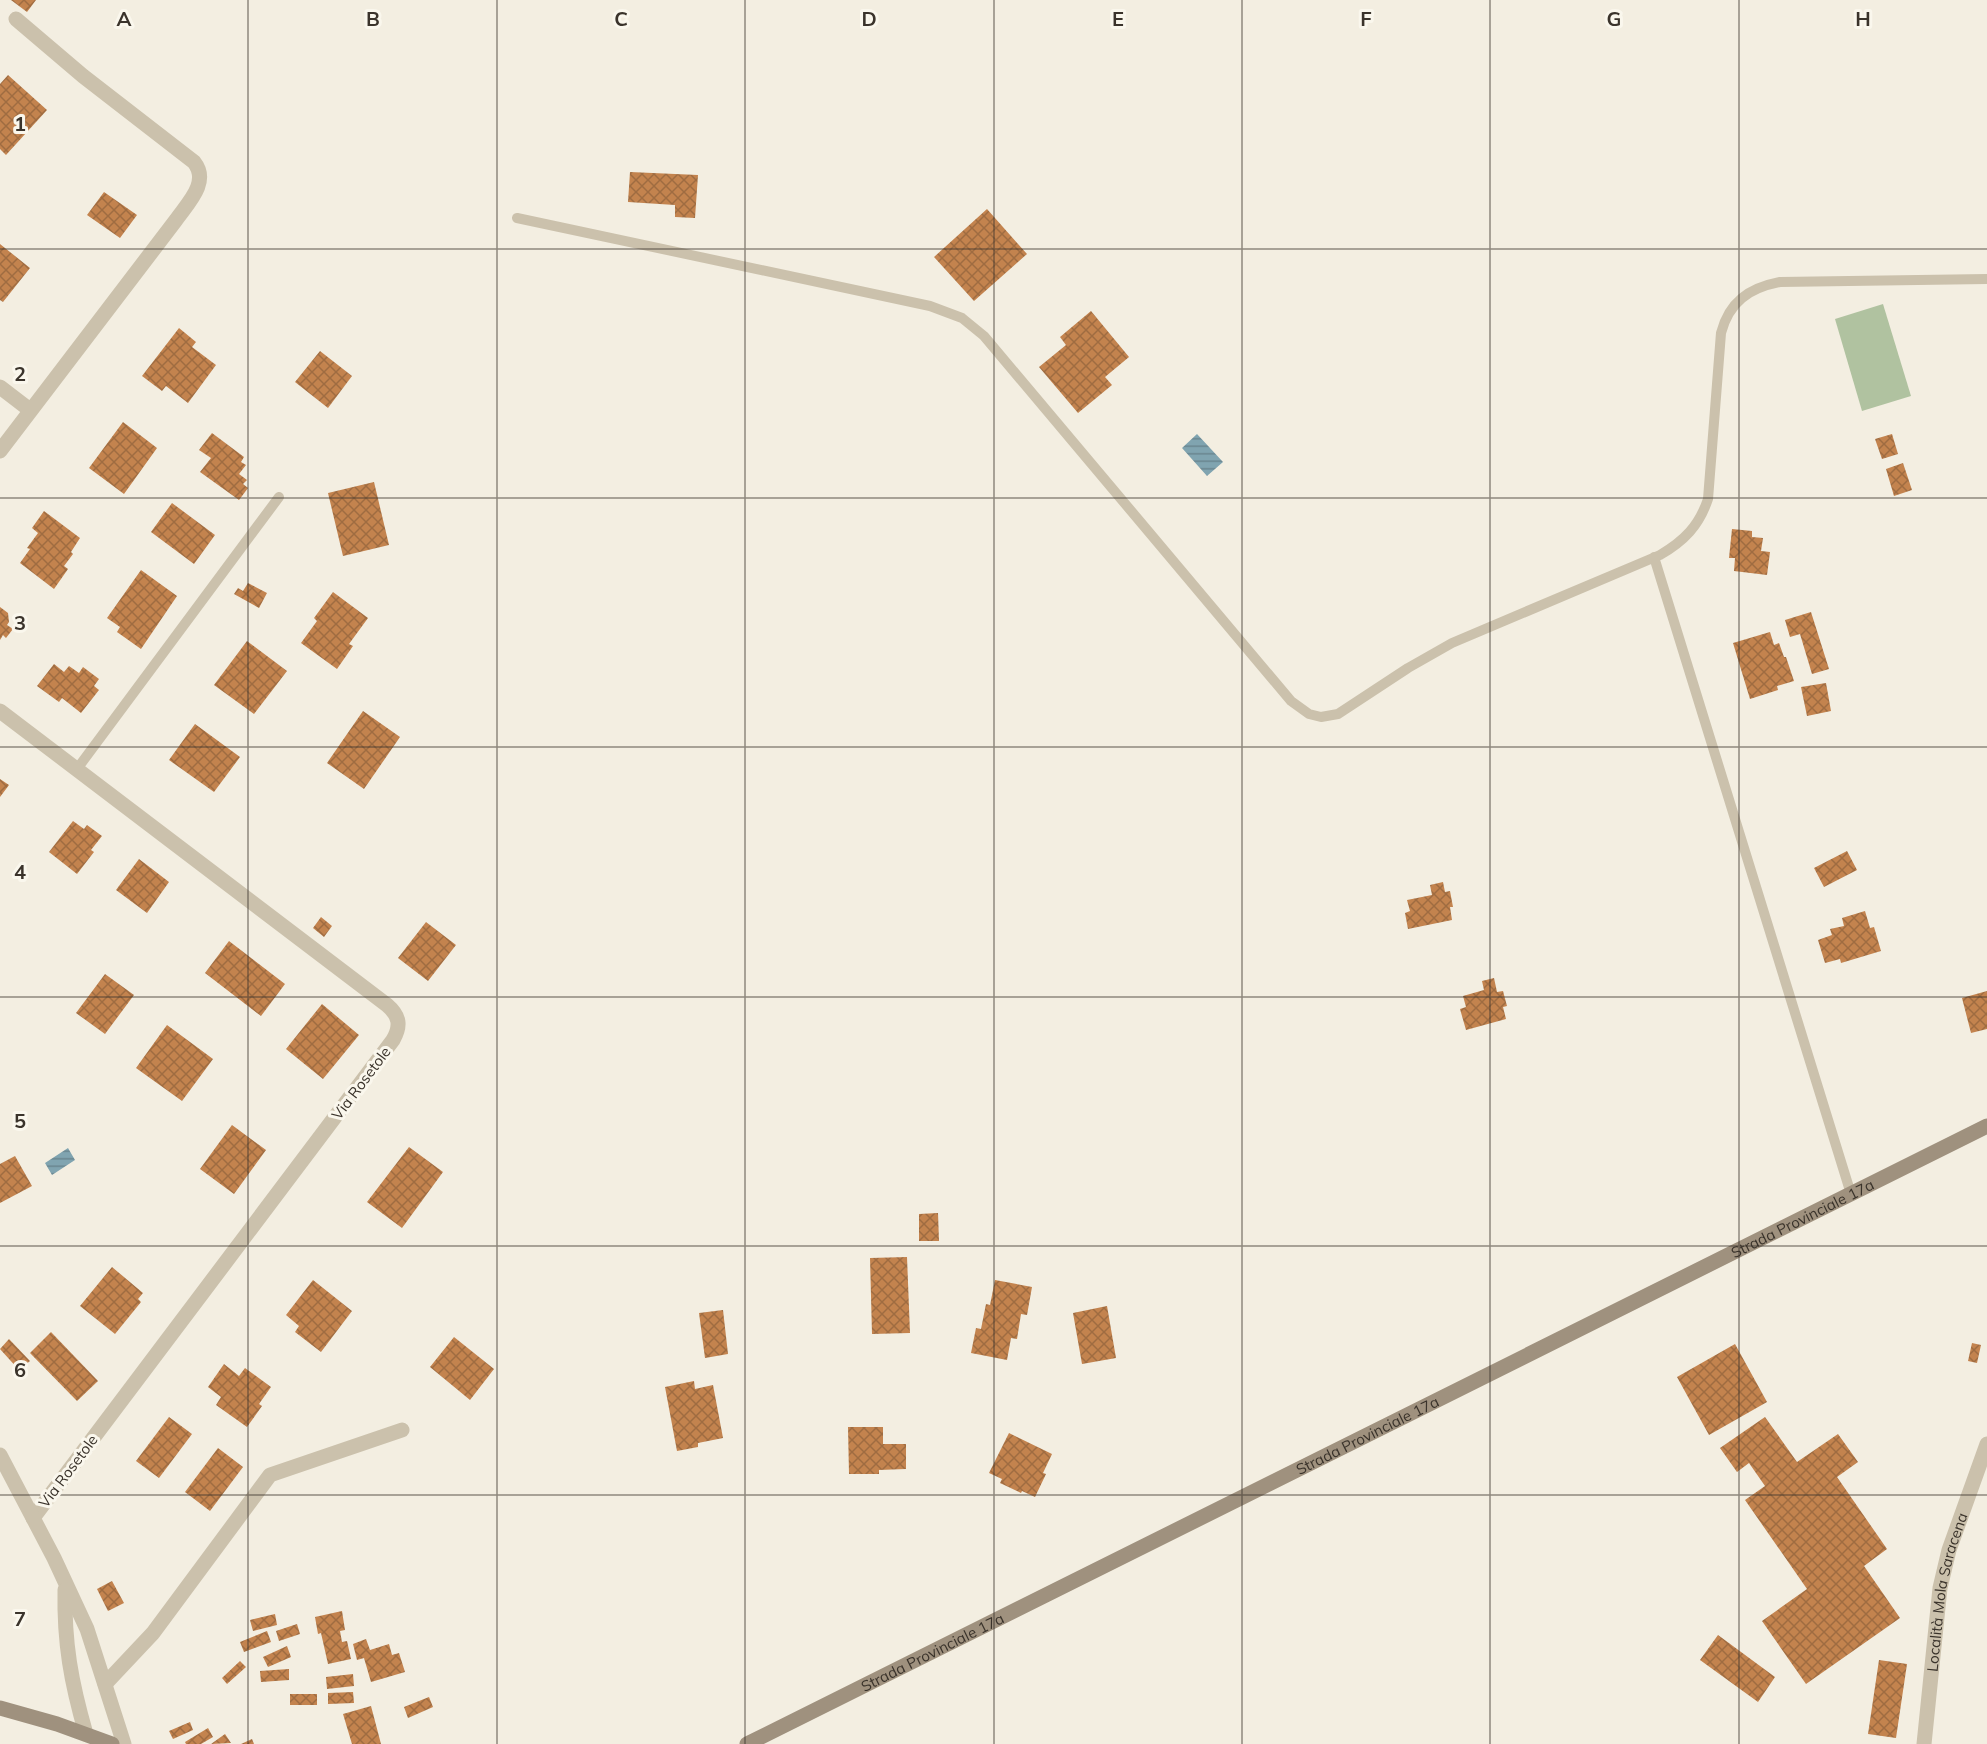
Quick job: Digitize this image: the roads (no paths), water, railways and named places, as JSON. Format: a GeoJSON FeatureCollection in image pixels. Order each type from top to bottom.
{"type":"FeatureCollection","features":[{"type":"Feature","properties":{"kind":"main road","name":"Strada Provinciale 17a"},"geometry":{"type":"LineString","coordinates":[[747,1744],[1987,1126]]}},
{"type":"Feature","properties":{"kind":"main road"},"geometry":{"type":"LineString","coordinates":[[0,1708],[45,1720],[112,1744]]}},
{"type":"Feature","properties":{"kind":"street"},"geometry":{"type":"LineString","coordinates":[[0,451],[177,220],[195,193],[201,176],[194,162],[83,76],[16,19]]}},
{"type":"Feature","properties":{"kind":"street"},"geometry":{"type":"LineString","coordinates":[[0,387],[30,410]]}},
{"type":"Feature","properties":{"kind":"street","name":"Via Rosetole"},"geometry":{"type":"LineString","coordinates":[[0,711],[387,1005],[397,1016],[399,1026],[393,1040],[33,1518]]}},
{"type":"Feature","properties":{"kind":"street"},"geometry":{"type":"LineString","coordinates":[[105,1684],[153,1633],[270,1475],[402,1430]]}},
{"type":"Feature","properties":{"kind":"street","name":"Località Mola Saracena"},"geometry":{"type":"LineString","coordinates":[[1924,1744],[1940,1588],[1949,1550],[1987,1444]]}},
{"type":"Feature","properties":{"kind":"street"},"geometry":{"type":"LineString","coordinates":[[0,1455],[87,1629],[124,1744]]}},
{"type":"Feature","properties":{"kind":"street"},"geometry":{"type":"LineString","coordinates":[[65,1584],[68,1658],[74,1692],[86,1734]]}},
{"type":"Feature","properties":{"kind":"lane"},"geometry":{"type":"LineString","coordinates":[[516,218],[930,306],[962,318],[984,336],[1283,692],[1300,709],[1321,717],[1338,714],[1408,668],[1452,643],[1654,557],[1673,547],[1691,532],[1708,499],[1720,333],[1738,300],[1756,288],[1780,282],[1987,279]]}},
{"type":"Feature","properties":{"kind":"lane"},"geometry":{"type":"LineString","coordinates":[[77,769],[279,497]]}},
{"type":"Feature","properties":{"kind":"lane"},"geometry":{"type":"LineString","coordinates":[[1654,557],[1851,1194]]}},
{"type":"Feature","properties":{"kind":"water"},"geometry":{"type":"Polygon","coordinates":[[[1197,434],[1223,462],[1207,476],[1182,448],[1197,434]]]}},
{"type":"Feature","properties":{"kind":"water"},"geometry":{"type":"Polygon","coordinates":[[[68,1148],[75,1160],[52,1175],[45,1163],[68,1148]]]}}]}
